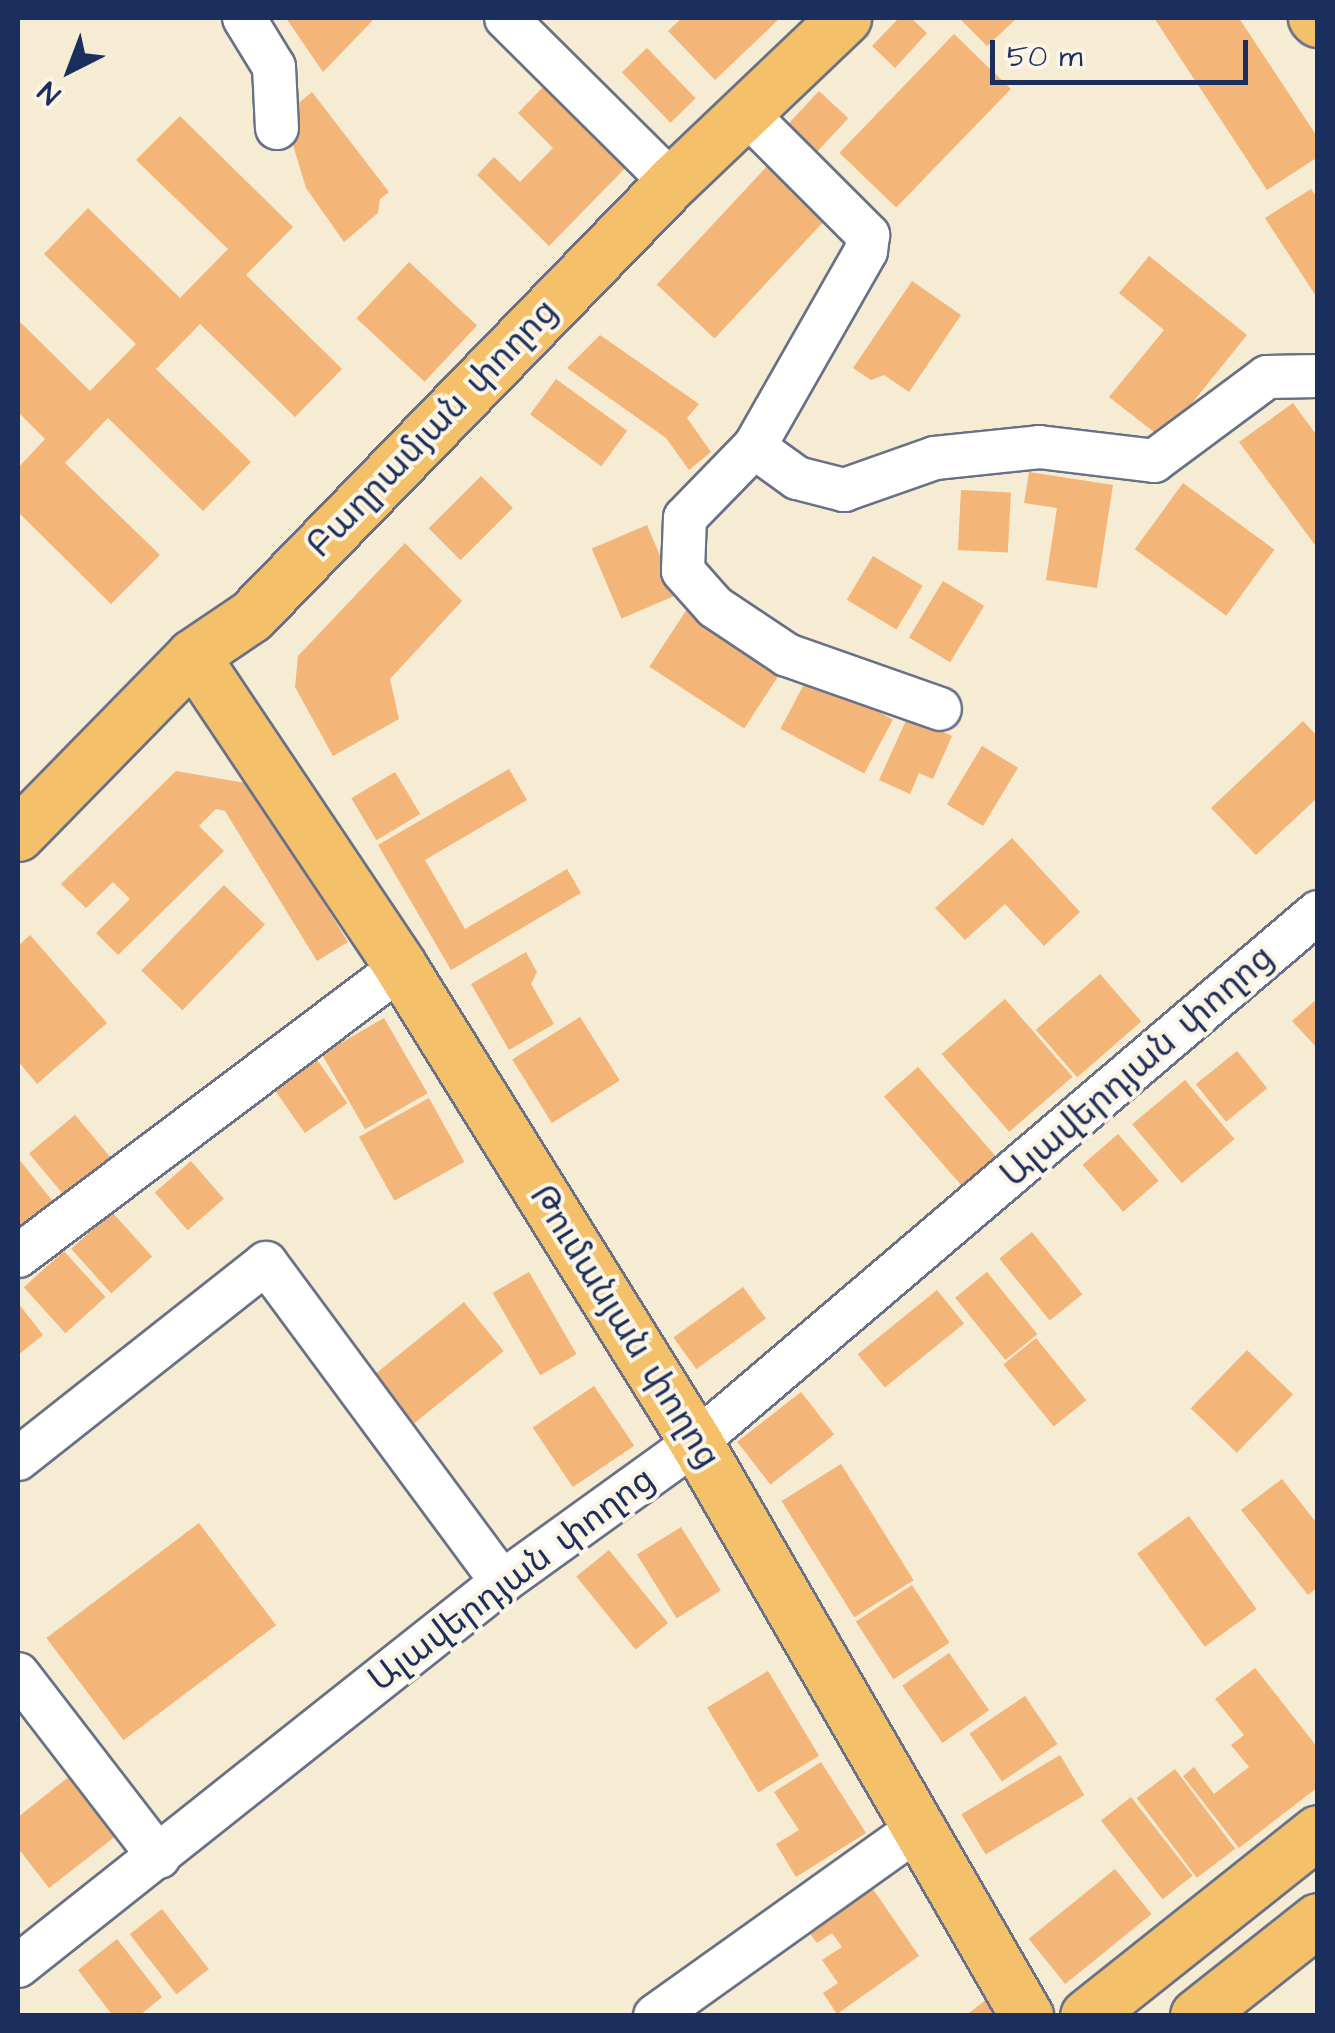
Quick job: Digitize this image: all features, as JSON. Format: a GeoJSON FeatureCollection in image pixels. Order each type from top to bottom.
{"type":"FeatureCollection","features":[{"type":"Feature","properties":{"kind":"main road","name":"Բաղրամյան փողոց"},"geometry":{"type":"LineString","coordinates":[[18,835],[193,656],[252,616],[672,183],[845,18]]}},
{"type":"Feature","properties":{"kind":"main road","name":"Թումանյան փողոց"},"geometry":{"type":"LineString","coordinates":[[193,656],[400,967],[696,1442],[922,1826],[1027,2016]]}},
{"type":"Feature","properties":{"kind":"main road"},"geometry":{"type":"LineString","coordinates":[[1087,2016],[1318,1832]]}},
{"type":"Feature","properties":{"kind":"main road"},"geometry":{"type":"LineString","coordinates":[[1197,2016],[1318,1920]]}},
{"type":"Feature","properties":{"kind":"street"},"geometry":{"type":"LineString","coordinates":[[244,18],[274,68],[277,128]]}},
{"type":"Feature","properties":{"kind":"street"},"geometry":{"type":"LineString","coordinates":[[506,18],[672,183]]}},
{"type":"Feature","properties":{"kind":"street"},"geometry":{"type":"LineString","coordinates":[[746,112],[868,235],[866,250],[754,447],[685,518],[683,571],[715,608],[787,655],[940,709]]}},
{"type":"Feature","properties":{"kind":"street"},"geometry":{"type":"LineString","coordinates":[[754,447],[797,478],[844,490],[935,458],[1040,447],[1154,461],[1267,377],[1318,376]]}},
{"type":"Feature","properties":{"kind":"street","name":"Ալավերդյան փողոց"},"geometry":{"type":"LineString","coordinates":[[18,1966],[502,1582],[696,1442],[1318,912]]}},
{"type":"Feature","properties":{"kind":"street"},"geometry":{"type":"LineString","coordinates":[[18,1256],[400,967]]}},
{"type":"Feature","properties":{"kind":"street"},"geometry":{"type":"LineString","coordinates":[[18,1459],[266,1263],[502,1582]]}},
{"type":"Feature","properties":{"kind":"street"},"geometry":{"type":"LineString","coordinates":[[18,1674],[159,1856]]}},
{"type":"Feature","properties":{"kind":"street"},"geometry":{"type":"LineString","coordinates":[[656,2016],[922,1826]]}},
{"type":"Feature","properties":{"kind":"building"},"geometry":{"type":"Polygon","coordinates":[[[286,18],[375,18],[323,72],[286,18]]]}},
{"type":"Feature","properties":{"kind":"building"},"geometry":{"type":"Polygon","coordinates":[[[682,18],[780,18],[715,80],[668,31],[682,18]]]}},
{"type":"Feature","properties":{"kind":"building"},"geometry":{"type":"Polygon","coordinates":[[[899,18],[911,18],[927,33],[895,68],[872,46],[899,18]]]}},
{"type":"Feature","properties":{"kind":"building"},"geometry":{"type":"Polygon","coordinates":[[[959,18],[1017,18],[987,46],[959,18]]]}},
{"type":"Feature","properties":{"kind":"building"},"geometry":{"type":"Polygon","coordinates":[[[1154,18],[1239,18],[1318,138],[1318,157],[1267,190],[1154,18]]]}},
{"type":"Feature","properties":{"kind":"building"},"geometry":{"type":"Polygon","coordinates":[[[954,34],[1011,89],[896,208],[839,153],[954,34]]]}},
{"type":"Feature","properties":{"kind":"building"},"geometry":{"type":"Polygon","coordinates":[[[647,48],[696,98],[670,123],[622,72],[647,48]]]}},
{"type":"Feature","properties":{"kind":"building"},"geometry":{"type":"Polygon","coordinates":[[[552,78],[634,159],[549,246],[477,175],[494,157],[520,182],[553,148],[518,113],[552,78]]]}},
{"type":"Feature","properties":{"kind":"building"},"geometry":{"type":"Polygon","coordinates":[[[819,91],[848,118],[813,156],[784,129],[819,91]]]}},
{"type":"Feature","properties":{"kind":"building"},"geometry":{"type":"Polygon","coordinates":[[[312,92],[389,192],[380,199],[378,213],[344,242],[306,188],[284,115],[312,92]]]}},
{"type":"Feature","properties":{"kind":"building"},"geometry":{"type":"Polygon","coordinates":[[[180,116],[293,227],[246,275],[342,369],[295,417],[200,324],[156,369],[251,462],[203,511],[108,418],[65,463],[160,555],[111,604],[18,512],[18,468],[45,439],[18,412],[18,320],[90,391],[136,344],[44,254],[88,208],[180,298],[228,249],[136,160],[180,116]]]}},
{"type":"Feature","properties":{"kind":"building"},"geometry":{"type":"Polygon","coordinates":[[[772,161],[830,215],[715,338],[657,285],[772,161]]]}},
{"type":"Feature","properties":{"kind":"building"},"geometry":{"type":"Polygon","coordinates":[[[1311,189],[1318,199],[1318,299],[1265,218],[1311,189]]]}},
{"type":"Feature","properties":{"kind":"building"},"geometry":{"type":"Polygon","coordinates":[[[1149,256],[1247,335],[1163,439],[1109,397],[1164,330],[1119,293],[1149,256]]]}},
{"type":"Feature","properties":{"kind":"building"},"geometry":{"type":"Polygon","coordinates":[[[409,262],[477,325],[425,382],[356,318],[409,262]]]}},
{"type":"Feature","properties":{"kind":"building"},"geometry":{"type":"Polygon","coordinates":[[[912,281],[961,315],[909,392],[884,375],[871,380],[853,368],[912,281]]]}},
{"type":"Feature","properties":{"kind":"building"},"geometry":{"type":"Polygon","coordinates":[[[600,335],[699,404],[687,418],[711,452],[689,470],[666,438],[567,368],[600,335]]]}},
{"type":"Feature","properties":{"kind":"building"},"geometry":{"type":"Polygon","coordinates":[[[556,379],[627,431],[601,466],[530,415],[556,379]]]}},
{"type":"Feature","properties":{"kind":"building"},"geometry":{"type":"Polygon","coordinates":[[[1293,403],[1318,437],[1318,549],[1239,442],[1293,403]]]}},
{"type":"Feature","properties":{"kind":"building"},"geometry":{"type":"Polygon","coordinates":[[[1029,472],[1113,485],[1097,588],[1046,580],[1057,508],[1024,503],[1029,472]]]}},
{"type":"Feature","properties":{"kind":"building"},"geometry":{"type":"Polygon","coordinates":[[[481,476],[513,508],[460,560],[429,528],[481,476]]]}},
{"type":"Feature","properties":{"kind":"building"},"geometry":{"type":"Polygon","coordinates":[[[1183,483],[1274,549],[1226,616],[1135,549],[1183,483]]]}},
{"type":"Feature","properties":{"kind":"building"},"geometry":{"type":"Polygon","coordinates":[[[961,490],[1011,493],[1008,553],[958,550],[961,490]]]}},
{"type":"Feature","properties":{"kind":"building"},"geometry":{"type":"Polygon","coordinates":[[[647,525],[677,595],[621,618],[592,548],[647,525]]]}},
{"type":"Feature","properties":{"kind":"building"},"geometry":{"type":"Polygon","coordinates":[[[405,543],[462,601],[390,679],[399,719],[333,756],[295,687],[298,656],[405,543]]]}},
{"type":"Feature","properties":{"kind":"building"},"geometry":{"type":"Polygon","coordinates":[[[873,556],[923,586],[896,630],[847,600],[873,556]]]}},
{"type":"Feature","properties":{"kind":"building"},"geometry":{"type":"Polygon","coordinates":[[[943,581],[984,606],[950,662],[909,638],[943,581]]]}},
{"type":"Feature","properties":{"kind":"building"},"geometry":{"type":"Polygon","coordinates":[[[687,609],[782,671],[744,728],[649,667],[687,609]]]}},
{"type":"Feature","properties":{"kind":"building"},"geometry":{"type":"Polygon","coordinates":[[[809,675],[893,720],[864,773],[780,729],[809,675]]]}},
{"type":"Feature","properties":{"kind":"building"},"geometry":{"type":"Polygon","coordinates":[[[908,716],[952,736],[933,779],[919,773],[910,794],[879,780],[908,716]]]}},
{"type":"Feature","properties":{"kind":"building"},"geometry":{"type":"Polygon","coordinates":[[[1303,721],[1318,737],[1318,797],[1256,855],[1211,808],[1303,721]]]}},
{"type":"Feature","properties":{"kind":"building"},"geometry":{"type":"Polygon","coordinates":[[[982,746],[1018,768],[983,826],[947,804],[982,746]]]}},
{"type":"Feature","properties":{"kind":"building"},"geometry":{"type":"Polygon","coordinates":[[[509,769],[527,800],[425,860],[465,929],[567,869],[581,893],[451,970],[378,845],[509,769]]]}},
{"type":"Feature","properties":{"kind":"building"},"geometry":{"type":"Polygon","coordinates":[[[176,771],[251,784],[348,942],[317,961],[225,811],[216,809],[199,826],[224,851],[118,955],[96,933],[130,899],[113,882],[86,908],[61,884],[176,771]]]}},
{"type":"Feature","properties":{"kind":"building"},"geometry":{"type":"Polygon","coordinates":[[[395,772],[420,814],[377,840],[351,798],[395,772]]]}},
{"type":"Feature","properties":{"kind":"building"},"geometry":{"type":"Polygon","coordinates":[[[1012,838],[1080,912],[1044,946],[1005,904],[965,940],[935,908],[1012,838]]]}},
{"type":"Feature","properties":{"kind":"building"},"geometry":{"type":"Polygon","coordinates":[[[224,885],[265,925],[182,1010],[141,971],[224,885]]]}},
{"type":"Feature","properties":{"kind":"building"},"geometry":{"type":"Polygon","coordinates":[[[30,935],[107,1023],[37,1084],[18,1061],[18,946],[30,935]]]}},
{"type":"Feature","properties":{"kind":"building"},"geometry":{"type":"Polygon","coordinates":[[[526,952],[537,972],[531,984],[554,1024],[509,1050],[471,984],[526,952]]]}},
{"type":"Feature","properties":{"kind":"building"},"geometry":{"type":"Polygon","coordinates":[[[1100,974],[1141,1022],[1077,1077],[1036,1030],[1100,974]]]}},
{"type":"Feature","properties":{"kind":"building"},"geometry":{"type":"Polygon","coordinates":[[[1318,998],[1318,1049],[1292,1021],[1318,998]]]}},
{"type":"Feature","properties":{"kind":"building"},"geometry":{"type":"Polygon","coordinates":[[[1005,999],[1073,1077],[1009,1132],[942,1054],[1005,999]]]}},
{"type":"Feature","properties":{"kind":"building"},"geometry":{"type":"Polygon","coordinates":[[[580,1017],[620,1081],[552,1123],[512,1059],[580,1017]]]}},
{"type":"Feature","properties":{"kind":"building"},"geometry":{"type":"Polygon","coordinates":[[[384,1018],[428,1093],[365,1129],[322,1054],[384,1018]]]}},
{"type":"Feature","properties":{"kind":"building"},"geometry":{"type":"Polygon","coordinates":[[[1237,1051],[1267,1088],[1226,1122],[1196,1084],[1237,1051]]]}},
{"type":"Feature","properties":{"kind":"building"},"geometry":{"type":"Polygon","coordinates":[[[313,1054],[347,1103],[305,1133],[270,1084],[313,1054]]]}},
{"type":"Feature","properties":{"kind":"building"},"geometry":{"type":"Polygon","coordinates":[[[918,1067],[997,1158],[963,1188],[884,1097],[918,1067]]]}},
{"type":"Feature","properties":{"kind":"building"},"geometry":{"type":"Polygon","coordinates":[[[1185,1080],[1234,1139],[1182,1183],[1132,1124],[1185,1080]]]}},
{"type":"Feature","properties":{"kind":"building"},"geometry":{"type":"Polygon","coordinates":[[[429,1098],[464,1162],[394,1201],[359,1137],[429,1098]]]}},
{"type":"Feature","properties":{"kind":"building"},"geometry":{"type":"Polygon","coordinates":[[[75,1115],[112,1159],[66,1197],[29,1154],[75,1115]]]}},
{"type":"Feature","properties":{"kind":"building"},"geometry":{"type":"Polygon","coordinates":[[[1118,1134],[1159,1181],[1123,1212],[1083,1165],[1118,1134]]]}},
{"type":"Feature","properties":{"kind":"building"},"geometry":{"type":"Polygon","coordinates":[[[18,1158],[54,1203],[18,1231],[18,1158]]]}},
{"type":"Feature","properties":{"kind":"building"},"geometry":{"type":"Polygon","coordinates":[[[191,1161],[224,1199],[188,1230],[155,1192],[191,1161]]]}},
{"type":"Feature","properties":{"kind":"building"},"geometry":{"type":"Polygon","coordinates":[[[112,1212],[152,1257],[111,1293],[71,1249],[112,1212]]]}},
{"type":"Feature","properties":{"kind":"building"},"geometry":{"type":"Polygon","coordinates":[[[1032,1232],[1082,1294],[1050,1321],[999,1258],[1032,1232]]]}},
{"type":"Feature","properties":{"kind":"building"},"geometry":{"type":"Polygon","coordinates":[[[64,1251],[105,1297],[65,1333],[24,1287],[64,1251]]]}},
{"type":"Feature","properties":{"kind":"building"},"geometry":{"type":"Polygon","coordinates":[[[529,1272],[576,1354],[540,1375],[493,1293],[529,1272]]]}},
{"type":"Feature","properties":{"kind":"building"},"geometry":{"type":"Polygon","coordinates":[[[987,1272],[1037,1334],[1005,1360],[955,1298],[987,1272]]]}},
{"type":"Feature","properties":{"kind":"building"},"geometry":{"type":"Polygon","coordinates":[[[743,1287],[766,1319],[696,1369],[673,1338],[743,1287]]]}},
{"type":"Feature","properties":{"kind":"building"},"geometry":{"type":"Polygon","coordinates":[[[937,1290],[964,1323],[885,1388],[858,1354],[937,1290]]]}},
{"type":"Feature","properties":{"kind":"building"},"geometry":{"type":"Polygon","coordinates":[[[464,1302],[504,1351],[413,1425],[373,1376],[464,1302]]]}},
{"type":"Feature","properties":{"kind":"building"},"geometry":{"type":"Polygon","coordinates":[[[18,1303],[43,1335],[18,1355],[18,1303]]]}},
{"type":"Feature","properties":{"kind":"building"},"geometry":{"type":"Polygon","coordinates":[[[1036,1338],[1086,1400],[1054,1427],[1003,1364],[1036,1338]]]}},
{"type":"Feature","properties":{"kind":"building"},"geometry":{"type":"Polygon","coordinates":[[[1247,1350],[1293,1394],[1237,1453],[1191,1408],[1247,1350]]]}},
{"type":"Feature","properties":{"kind":"building"},"geometry":{"type":"Polygon","coordinates":[[[594,1386],[634,1446],[573,1487],[533,1427],[594,1386]]]}},
{"type":"Feature","properties":{"kind":"building"},"geometry":{"type":"Polygon","coordinates":[[[801,1392],[834,1435],[770,1484],[737,1442],[801,1392]]]}},
{"type":"Feature","properties":{"kind":"building"},"geometry":{"type":"Polygon","coordinates":[[[841,1464],[914,1580],[854,1617],[782,1501],[841,1464]]]}},
{"type":"Feature","properties":{"kind":"building"},"geometry":{"type":"Polygon","coordinates":[[[1282,1479],[1318,1525],[1318,1587],[1308,1595],[1241,1510],[1282,1479]]]}},
{"type":"Feature","properties":{"kind":"building"},"geometry":{"type":"Polygon","coordinates":[[[1189,1516],[1257,1609],[1205,1647],[1137,1554],[1189,1516]]]}},
{"type":"Feature","properties":{"kind":"building"},"geometry":{"type":"Polygon","coordinates":[[[199,1523],[276,1625],[123,1740],[46,1638],[199,1523]]]}},
{"type":"Feature","properties":{"kind":"building"},"geometry":{"type":"Polygon","coordinates":[[[681,1527],[721,1591],[677,1618],[637,1555],[681,1527]]]}},
{"type":"Feature","properties":{"kind":"building"},"geometry":{"type":"Polygon","coordinates":[[[609,1550],[668,1623],[636,1649],[576,1576],[609,1550]]]}},
{"type":"Feature","properties":{"kind":"building"},"geometry":{"type":"Polygon","coordinates":[[[912,1585],[950,1643],[893,1679],[856,1621],[912,1585]]]}},
{"type":"Feature","properties":{"kind":"building"},"geometry":{"type":"Polygon","coordinates":[[[949,1653],[989,1710],[942,1743],[902,1686],[949,1653]]]}},
{"type":"Feature","properties":{"kind":"building"},"geometry":{"type":"Polygon","coordinates":[[[1255,1668],[1318,1748],[1318,1787],[1239,1848],[1183,1776],[1194,1767],[1214,1794],[1249,1767],[1231,1745],[1244,1735],[1215,1699],[1255,1668]]]}},
{"type":"Feature","properties":{"kind":"building"},"geometry":{"type":"Polygon","coordinates":[[[768,1671],[819,1756],[758,1792],[707,1708],[768,1671]]]}},
{"type":"Feature","properties":{"kind":"building"},"geometry":{"type":"Polygon","coordinates":[[[1025,1696],[1057,1744],[1002,1782],[969,1733],[1025,1696]]]}},
{"type":"Feature","properties":{"kind":"building"},"geometry":{"type":"Polygon","coordinates":[[[1060,1755],[1084,1795],[986,1855],[961,1814],[1060,1755]]]}},
{"type":"Feature","properties":{"kind":"building"},"geometry":{"type":"Polygon","coordinates":[[[821,1762],[866,1833],[796,1877],[776,1844],[799,1830],[774,1792],[821,1762]]]}},
{"type":"Feature","properties":{"kind":"building"},"geometry":{"type":"Polygon","coordinates":[[[1175,1769],[1235,1849],[1197,1878],[1137,1798],[1175,1769]]]}},
{"type":"Feature","properties":{"kind":"building"},"geometry":{"type":"Polygon","coordinates":[[[71,1775],[117,1835],[49,1888],[18,1848],[18,1817],[71,1775]]]}},
{"type":"Feature","properties":{"kind":"building"},"geometry":{"type":"Polygon","coordinates":[[[1131,1797],[1193,1876],[1163,1899],[1101,1820],[1131,1797]]]}},
{"type":"Feature","properties":{"kind":"building"},"geometry":{"type":"Polygon","coordinates":[[[1115,1869],[1152,1914],[1065,1984],[1029,1939],[1115,1869]]]}},
{"type":"Feature","properties":{"kind":"building"},"geometry":{"type":"Polygon","coordinates":[[[866,1879],[919,1956],[837,2014],[823,1993],[838,1983],[822,1960],[842,1947],[832,1933],[817,1943],[802,1923],[866,1879]]]}},
{"type":"Feature","properties":{"kind":"building"},"geometry":{"type":"Polygon","coordinates":[[[162,1909],[209,1969],[176,1994],[130,1934],[162,1909]]]}},
{"type":"Feature","properties":{"kind":"building"},"geometry":{"type":"Polygon","coordinates":[[[117,1939],[162,1997],[139,2016],[113,2016],[78,1970],[117,1939]]]}},
{"type":"Feature","properties":{"kind":"building"},"geometry":{"type":"Polygon","coordinates":[[[987,1999],[999,2016],[965,2016],[987,1999]]]}}]}
